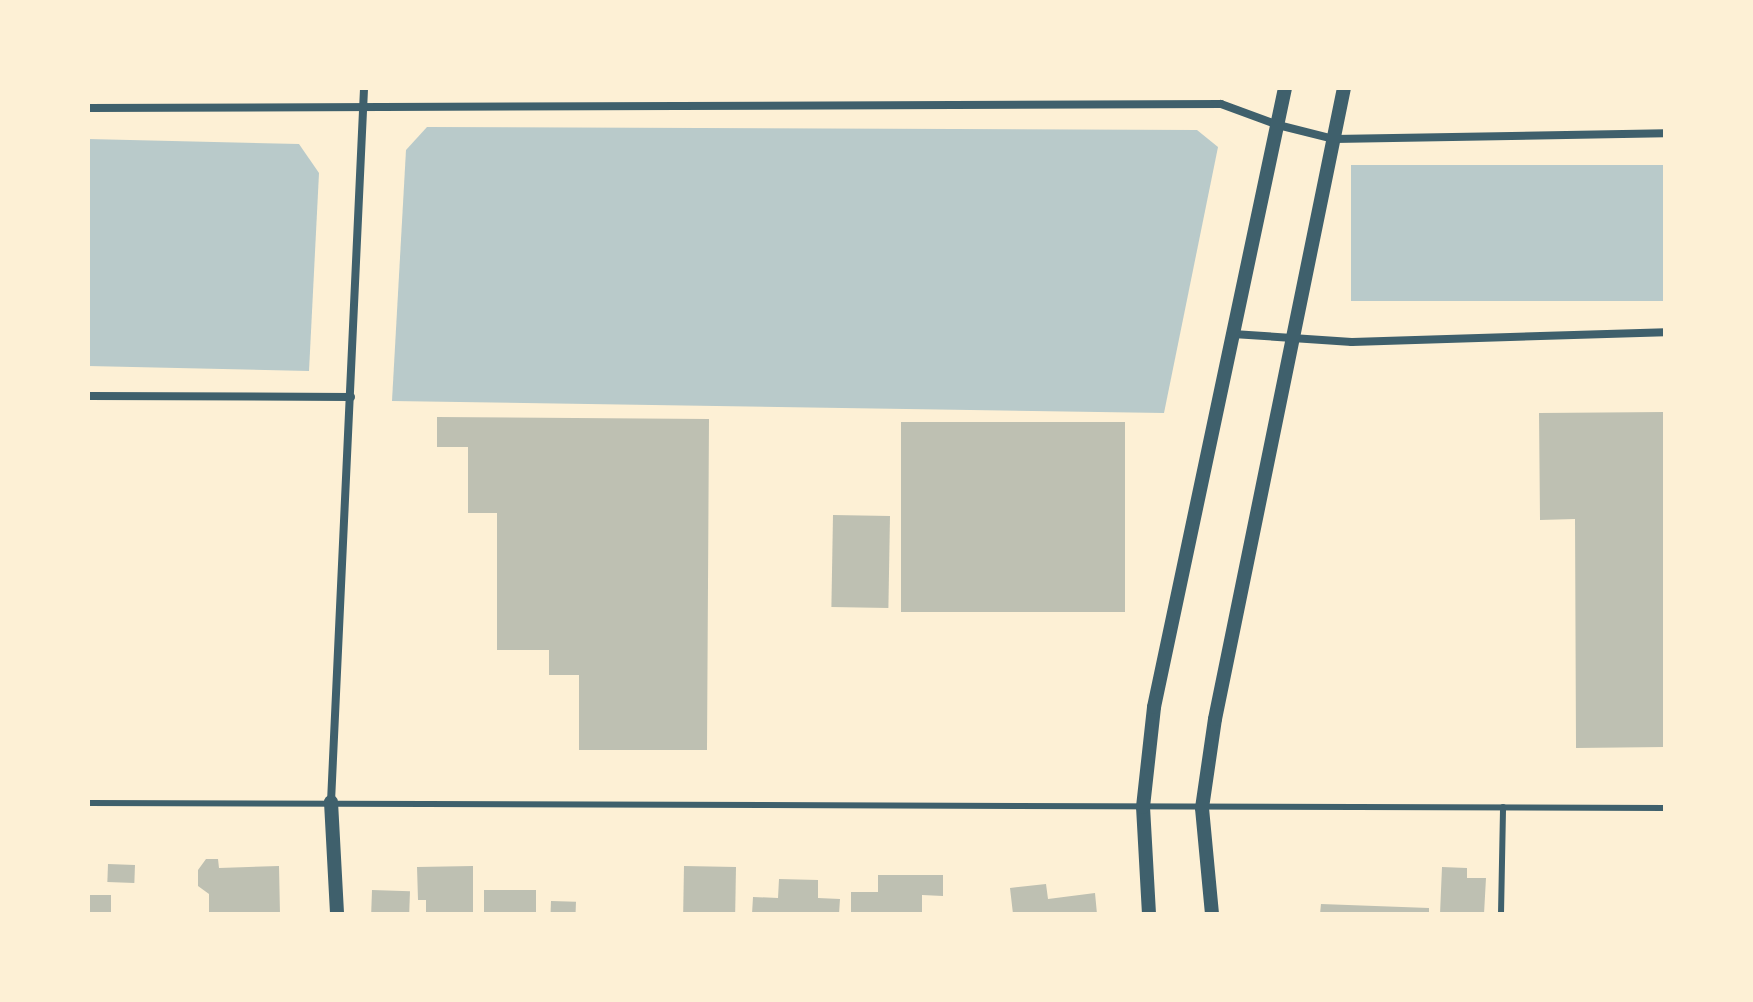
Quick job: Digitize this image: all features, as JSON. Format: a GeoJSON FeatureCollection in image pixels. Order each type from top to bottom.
{"type":"FeatureCollection","features":[{"type":"Feature","properties":{"kind":"street"},"geometry":{"type":"LineString","coordinates":[[337,914],[331,802],[364,88]]}},
{"type":"Feature","properties":{"kind":"street"},"geometry":{"type":"LineString","coordinates":[[1149,914],[1143,807],[1154,707],[1285,88]]}},
{"type":"Feature","properties":{"kind":"street"},"geometry":{"type":"LineString","coordinates":[[1212,914],[1202,808],[1215,719],[1344,88]]}},
{"type":"Feature","properties":{"kind":"street"},"geometry":{"type":"LineString","coordinates":[[88,108],[1221,104],[1278,125],[1334,139],[1665,133]]}},
{"type":"Feature","properties":{"kind":"street"},"geometry":{"type":"LineString","coordinates":[[1233,334],[1352,342],[1665,332]]}},
{"type":"Feature","properties":{"kind":"street"},"geometry":{"type":"LineString","coordinates":[[88,396],[351,397]]}},
{"type":"Feature","properties":{"kind":"lane"},"geometry":{"type":"LineString","coordinates":[[88,803],[1665,808]]}},
{"type":"Feature","properties":{"kind":"lane"},"geometry":{"type":"LineString","coordinates":[[1501,914],[1503,807]]}},
{"type":"Feature","properties":{"kind":"shaded area"},"geometry":{"type":"Polygon","coordinates":[[[427,127],[1197,130],[1218,147],[1164,413],[392,401],[406,150],[427,127]]]}},
{"type":"Feature","properties":{"kind":"shaded area"},"geometry":{"type":"Polygon","coordinates":[[[88,139],[299,144],[319,173],[309,371],[88,366],[88,139]]]}},
{"type":"Feature","properties":{"kind":"shaded area"},"geometry":{"type":"Polygon","coordinates":[[[1351,165],[1665,165],[1665,301],[1351,301],[1351,165]]]}},
{"type":"Feature","properties":{"kind":"building"},"geometry":{"type":"Polygon","coordinates":[[[1665,412],[1665,747],[1576,748],[1575,519],[1540,520],[1539,413],[1665,412]]]}},
{"type":"Feature","properties":{"kind":"building"},"geometry":{"type":"Polygon","coordinates":[[[437,417],[709,419],[707,750],[579,750],[579,675],[549,675],[549,650],[497,650],[497,513],[468,513],[468,447],[437,447],[437,417]]]}},
{"type":"Feature","properties":{"kind":"building"},"geometry":{"type":"Polygon","coordinates":[[[901,422],[1125,422],[1125,612],[901,612],[901,422]]]}},
{"type":"Feature","properties":{"kind":"building"},"geometry":{"type":"Polygon","coordinates":[[[833,515],[890,516],[888,608],[831,607],[833,515]]]}},
{"type":"Feature","properties":{"kind":"building"},"geometry":{"type":"Polygon","coordinates":[[[206,859],[218,859],[219,868],[279,866],[280,914],[209,914],[209,894],[198,886],[198,870],[206,859]]]}},
{"type":"Feature","properties":{"kind":"building"},"geometry":{"type":"Polygon","coordinates":[[[108,864],[135,865],[134,883],[107,882],[108,864]]]}},
{"type":"Feature","properties":{"kind":"building"},"geometry":{"type":"Polygon","coordinates":[[[473,866],[473,914],[426,914],[426,900],[418,900],[417,867],[473,866]]]}},
{"type":"Feature","properties":{"kind":"building"},"geometry":{"type":"Polygon","coordinates":[[[684,866],[736,867],[735,914],[683,914],[684,866]]]}},
{"type":"Feature","properties":{"kind":"building"},"geometry":{"type":"Polygon","coordinates":[[[1442,867],[1467,868],[1467,878],[1486,878],[1484,914],[1440,914],[1442,867]]]}},
{"type":"Feature","properties":{"kind":"building"},"geometry":{"type":"Polygon","coordinates":[[[878,875],[943,875],[943,896],[922,895],[922,913],[851,913],[851,892],[878,892],[878,875]]]}},
{"type":"Feature","properties":{"kind":"building"},"geometry":{"type":"Polygon","coordinates":[[[779,879],[818,880],[818,898],[840,899],[839,914],[752,914],[753,897],[778,898],[779,879]]]}},
{"type":"Feature","properties":{"kind":"building"},"geometry":{"type":"Polygon","coordinates":[[[1046,884],[1048,899],[1095,893],[1097,914],[1013,914],[1010,888],[1046,884]]]}},
{"type":"Feature","properties":{"kind":"building"},"geometry":{"type":"Polygon","coordinates":[[[372,890],[410,891],[409,914],[371,914],[372,890]]]}},
{"type":"Feature","properties":{"kind":"building"},"geometry":{"type":"Polygon","coordinates":[[[484,890],[536,890],[536,914],[484,914],[484,890]]]}},
{"type":"Feature","properties":{"kind":"building"},"geometry":{"type":"Polygon","coordinates":[[[88,895],[111,895],[111,914],[88,914],[88,895]]]}},
{"type":"Feature","properties":{"kind":"building"},"geometry":{"type":"Polygon","coordinates":[[[551,901],[576,902],[576,914],[551,914],[551,901]]]}},
{"type":"Feature","properties":{"kind":"building"},"geometry":{"type":"Polygon","coordinates":[[[1321,904],[1429,908],[1429,914],[1320,914],[1321,904]]]}}]}
